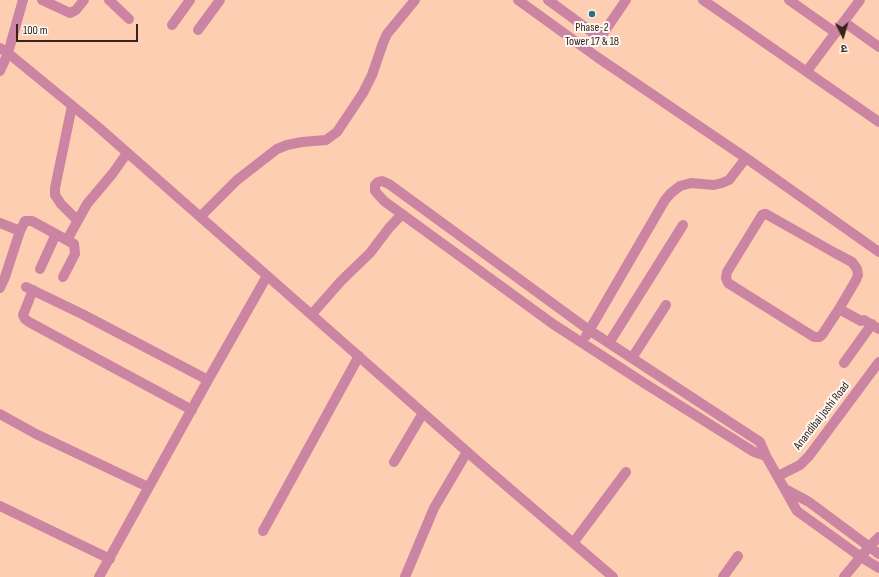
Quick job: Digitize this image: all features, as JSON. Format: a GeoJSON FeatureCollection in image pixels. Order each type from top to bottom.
{"type":"FeatureCollection","features":[{"type":"Feature","properties":{"kind":"street"},"geometry":{"type":"LineString","coordinates":[[0,71],[4,51],[23,0]]}},
{"type":"Feature","properties":{"kind":"street"},"geometry":{"type":"LineString","coordinates":[[42,0],[70,13],[76,10],[84,0]]}},
{"type":"Feature","properties":{"kind":"street"},"geometry":{"type":"LineString","coordinates":[[109,0],[129,19]]}},
{"type":"Feature","properties":{"kind":"street"},"geometry":{"type":"LineString","coordinates":[[172,25],[190,0]]}},
{"type":"Feature","properties":{"kind":"street"},"geometry":{"type":"LineString","coordinates":[[198,30],[220,0]]}},
{"type":"Feature","properties":{"kind":"street"},"geometry":{"type":"LineString","coordinates":[[200,217],[237,180],[277,149],[294,144],[326,140],[337,132],[363,93],[372,75],[387,34],[415,0]]}},
{"type":"Feature","properties":{"kind":"street"},"geometry":{"type":"LineString","coordinates":[[518,0],[597,57],[746,158],[879,252]]}},
{"type":"Feature","properties":{"kind":"street"},"geometry":{"type":"LineString","coordinates":[[548,0],[600,38],[626,0]]}},
{"type":"Feature","properties":{"kind":"street"},"geometry":{"type":"LineString","coordinates":[[703,0],[879,122]]}},
{"type":"Feature","properties":{"kind":"street"},"geometry":{"type":"LineString","coordinates":[[789,0],[836,33]]}},
{"type":"Feature","properties":{"kind":"street"},"geometry":{"type":"LineString","coordinates":[[807,71],[860,0]]}},
{"type":"Feature","properties":{"kind":"street"},"geometry":{"type":"LineString","coordinates":[[844,22],[879,47]]}},
{"type":"Feature","properties":{"kind":"street"},"geometry":{"type":"LineString","coordinates":[[4,51],[127,153],[312,314],[467,452],[613,577]]}},
{"type":"Feature","properties":{"kind":"street"},"geometry":{"type":"LineString","coordinates":[[72,106],[55,194],[61,204],[77,220]]}},
{"type":"Feature","properties":{"kind":"street"},"geometry":{"type":"LineString","coordinates":[[66,240],[87,204],[113,173],[127,153]]}},
{"type":"Feature","properties":{"kind":"street"},"geometry":{"type":"LineString","coordinates":[[582,343],[665,200],[671,193],[680,186],[691,183],[714,185],[729,180],[746,158]]}},
{"type":"Feature","properties":{"kind":"street"},"geometry":{"type":"LineString","coordinates":[[766,456],[754,452],[553,324],[378,196],[374,188],[378,182],[382,181],[389,184],[589,330],[760,442],[766,456],[797,511],[879,568]]}},
{"type":"Feature","properties":{"kind":"street"},"geometry":{"type":"LineString","coordinates":[[312,314],[370,253],[402,214]]}},
{"type":"Feature","properties":{"kind":"street"},"geometry":{"type":"LineString","coordinates":[[766,214],[852,262],[857,269],[858,275],[841,306],[822,335],[814,337],[728,283],[726,272],[762,215],[766,214]]}},
{"type":"Feature","properties":{"kind":"street"},"geometry":{"type":"LineString","coordinates":[[0,288],[3,276],[25,221],[32,220],[74,244],[75,254],[63,277]]}},
{"type":"Feature","properties":{"kind":"street"},"geometry":{"type":"LineString","coordinates":[[0,223],[20,231]]}},
{"type":"Feature","properties":{"kind":"street"},"geometry":{"type":"LineString","coordinates":[[609,343],[683,226]]}},
{"type":"Feature","properties":{"kind":"street"},"geometry":{"type":"LineString","coordinates":[[40,268],[56,234]]}},
{"type":"Feature","properties":{"kind":"street"},"geometry":{"type":"LineString","coordinates":[[493,280],[503,267]]}},
{"type":"Feature","properties":{"kind":"street"},"geometry":{"type":"LineString","coordinates":[[99,577],[267,276]]}},
{"type":"Feature","properties":{"kind":"street"},"geometry":{"type":"LineString","coordinates":[[192,410],[29,322],[23,315],[29,288],[208,380]]}},
{"type":"Feature","properties":{"kind":"street"},"geometry":{"type":"LineString","coordinates":[[632,358],[666,305]]}},
{"type":"Feature","properties":{"kind":"street"},"geometry":{"type":"LineString","coordinates":[[841,306],[868,322],[844,363]]}},
{"type":"Feature","properties":{"kind":"street"},"geometry":{"type":"LineString","coordinates":[[263,531],[359,356]]}},
{"type":"Feature","properties":{"kind":"street","name":"Anandibai Joshi Road"},"geometry":{"type":"LineString","coordinates":[[778,476],[800,464],[809,456],[879,362]]}},
{"type":"Feature","properties":{"kind":"street"},"geometry":{"type":"LineString","coordinates":[[394,462],[423,413]]}},
{"type":"Feature","properties":{"kind":"street"},"geometry":{"type":"LineString","coordinates":[[0,414],[36,434],[148,487]]}},
{"type":"Feature","properties":{"kind":"street"},"geometry":{"type":"LineString","coordinates":[[405,577],[434,508],[467,452]]}},
{"type":"Feature","properties":{"kind":"street"},"geometry":{"type":"LineString","coordinates":[[574,543],[626,472]]}},
{"type":"Feature","properties":{"kind":"street"},"geometry":{"type":"LineString","coordinates":[[785,489],[809,502],[879,554]]}},
{"type":"Feature","properties":{"kind":"street"},"geometry":{"type":"LineString","coordinates":[[0,506],[110,559]]}},
{"type":"Feature","properties":{"kind":"street"},"geometry":{"type":"LineString","coordinates":[[844,577],[868,547],[879,537]]}},
{"type":"Feature","properties":{"kind":"street"},"geometry":{"type":"LineString","coordinates":[[723,577],[738,556]]}},
{"type":"Feature","properties":{"kind":"place","name":"Phase-2 Tower 17 & 18"},"geometry":{"type":"Point","coordinates":[592,14]}}]}
